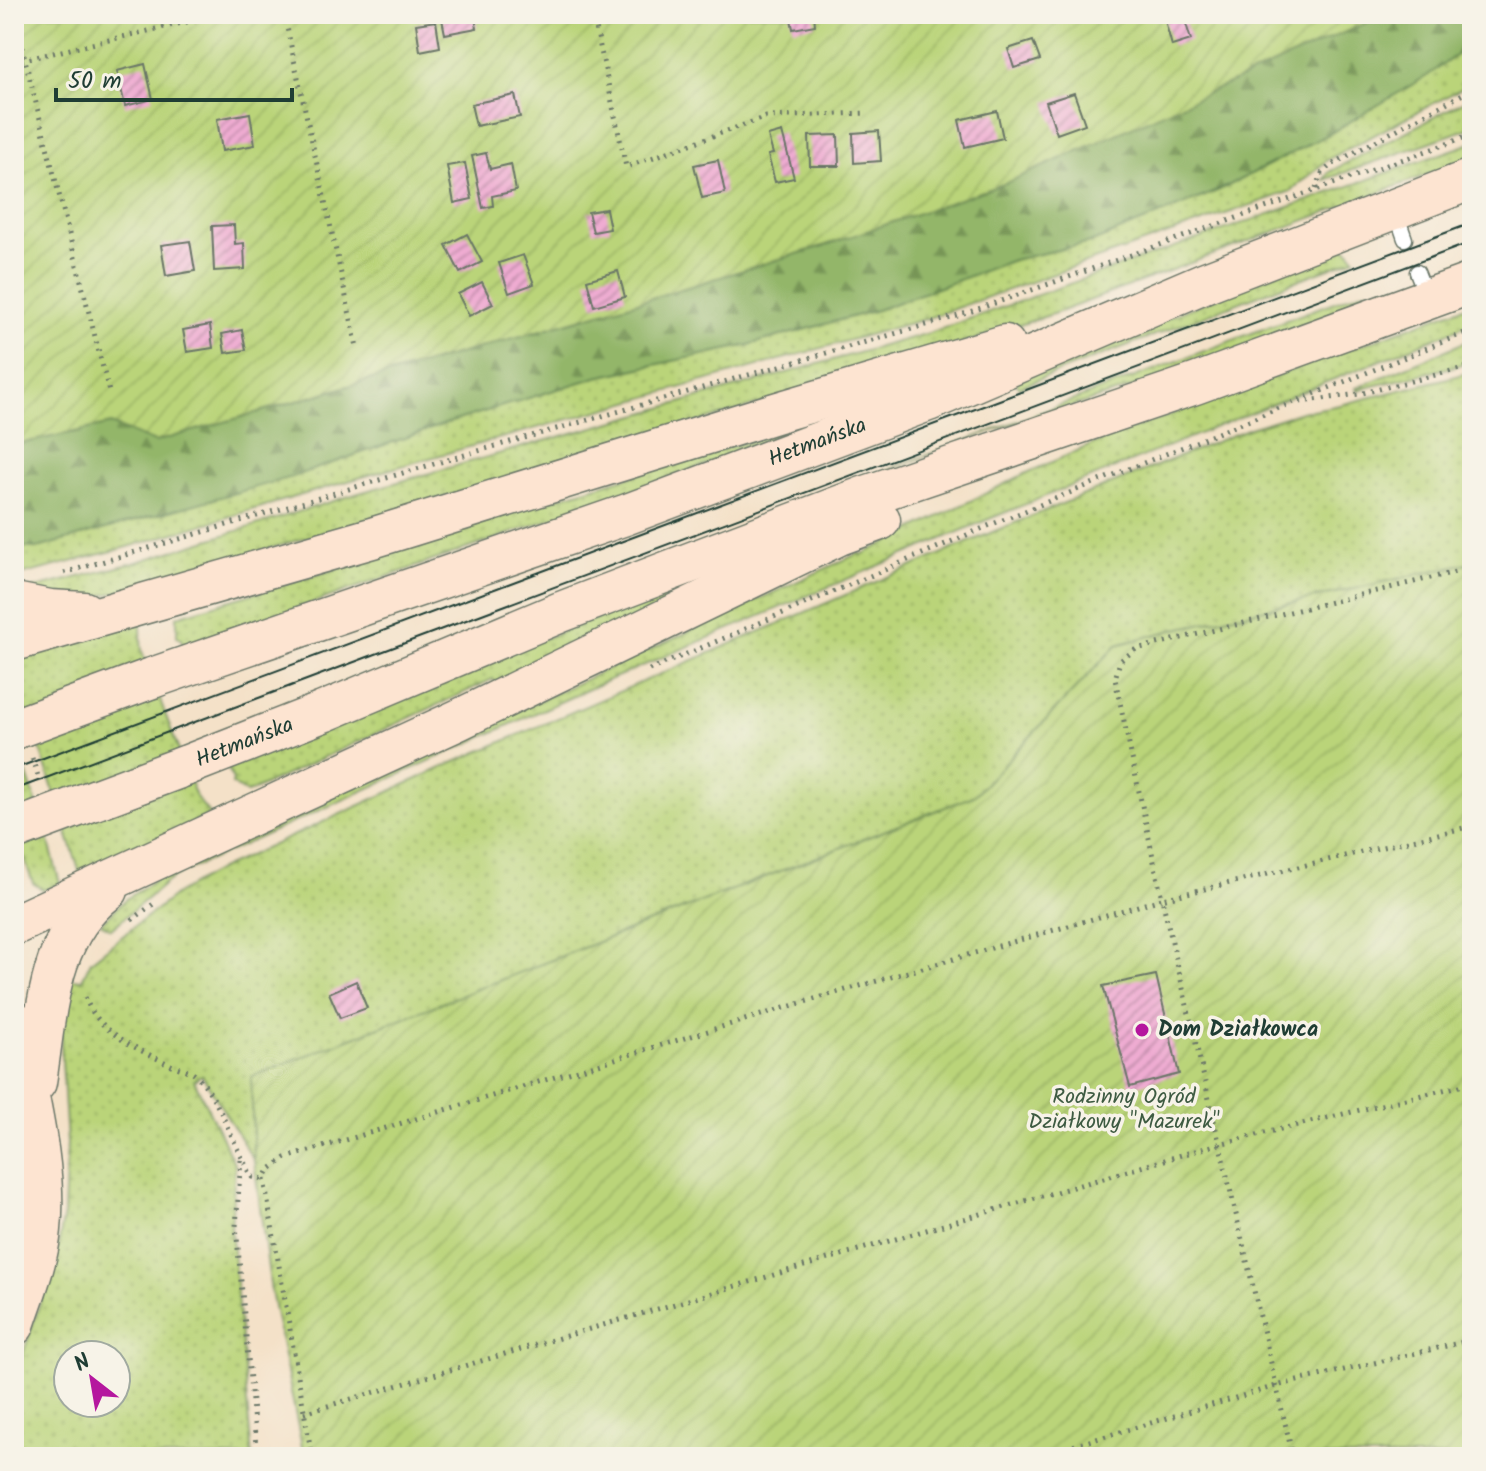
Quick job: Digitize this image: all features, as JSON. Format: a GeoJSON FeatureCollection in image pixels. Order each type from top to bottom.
{"type":"FeatureCollection","features":[{"type":"Feature","properties":{"kind":"main road","name":"Hetmańska"},"geometry":{"type":"LineString","coordinates":[[14,729],[152,678],[625,515],[928,401],[1152,305],[1400,224],[1472,179]]}},
{"type":"Feature","properties":{"kind":"main road","name":"Hetmańska"},"geometry":{"type":"LineString","coordinates":[[14,830],[185,766],[669,570],[949,466],[1195,384],[1422,285],[1472,283]]}},
{"type":"Feature","properties":{"kind":"main road"},"geometry":{"type":"LineString","coordinates":[[14,641],[372,538],[982,351],[1152,305]]}},
{"type":"Feature","properties":{"kind":"main road"},"geometry":{"type":"LineString","coordinates":[[30,1114],[48,997],[64,943],[73,925],[98,897],[157,877],[458,720],[839,535],[972,483],[1109,413]]}},
{"type":"Feature","properties":{"kind":"main road"},"geometry":{"type":"LineString","coordinates":[[14,603],[74,613],[120,609]]}},
{"type":"Feature","properties":{"kind":"main road"},"geometry":{"type":"LineString","coordinates":[[14,925],[157,877]]}},
{"type":"Feature","properties":{"kind":"main road"},"geometry":{"type":"LineString","coordinates":[[14,1021],[42,1181],[41,1232],[14,1325]]}},
{"type":"Feature","properties":{"kind":"path"},"geometry":{"type":"LineString","coordinates":[[14,62],[221,14]]}},
{"type":"Feature","properties":{"kind":"path"},"geometry":{"type":"LineString","coordinates":[[284,14],[357,347]]}},
{"type":"Feature","properties":{"kind":"path"},"geometry":{"type":"LineString","coordinates":[[593,14],[626,167],[766,117],[866,113]]}},
{"type":"Feature","properties":{"kind":"path"},"geometry":{"type":"LineString","coordinates":[[1122,14],[1124,22]]}},
{"type":"Feature","properties":{"kind":"path"},"geometry":{"type":"LineString","coordinates":[[14,16],[109,392]]}},
{"type":"Feature","properties":{"kind":"path"},"geometry":{"type":"LineString","coordinates":[[1315,190],[1320,175],[1331,165],[1472,89]]}},
{"type":"Feature","properties":{"kind":"path"},"geometry":{"type":"LineString","coordinates":[[54,575],[471,453],[958,316],[1472,135]]}},
{"type":"Feature","properties":{"kind":"path"},"geometry":{"type":"LineString","coordinates":[[648,671],[995,523],[1472,330]]}},
{"type":"Feature","properties":{"kind":"path"},"geometry":{"type":"LineString","coordinates":[[1291,404],[1359,394],[1472,366]]}},
{"type":"Feature","properties":{"kind":"path"},"geometry":{"type":"LineString","coordinates":[[1293,1457],[1162,899],[1115,679],[1120,661],[1136,649],[1472,568]]}},
{"type":"Feature","properties":{"kind":"path"},"geometry":{"type":"LineString","coordinates":[[312,1457],[264,1179],[269,1170],[286,1158],[1162,899],[1472,826]]}},
{"type":"Feature","properties":{"kind":"path"},"geometry":{"type":"LineString","coordinates":[[122,928],[157,877]]}},
{"type":"Feature","properties":{"kind":"path"},"geometry":{"type":"LineString","coordinates":[[84,993],[94,1015],[114,1033],[194,1074],[217,1107],[241,1160],[253,1177],[264,1179]]}},
{"type":"Feature","properties":{"kind":"path"},"geometry":{"type":"LineString","coordinates":[[304,1413],[1219,1144],[1472,1083]]}},
{"type":"Feature","properties":{"kind":"path"},"geometry":{"type":"LineString","coordinates":[[241,1160],[236,1226],[257,1457]]}},
{"type":"Feature","properties":{"kind":"path"},"geometry":{"type":"LineString","coordinates":[[1035,1457],[1276,1386],[1472,1340]]}},
{"type":"Feature","properties":{"kind":"green space"},"geometry":{"type":"Polygon","coordinates":[[[14,14],[1386,14],[1006,183],[826,245],[155,442],[111,424],[14,445],[14,14]]]}},
{"type":"Feature","properties":{"kind":"green space"},"geometry":{"type":"Polygon","coordinates":[[[1386,14],[1472,14],[1472,83],[1327,160],[1291,191],[925,319],[14,577],[14,445],[111,424],[155,442],[826,245],[1386,14]]]}},
{"type":"Feature","properties":{"kind":"green space"},"geometry":{"type":"Polygon","coordinates":[[[1386,14],[1472,14],[1472,44],[1427,76],[1329,134],[1222,189],[1090,243],[1013,260],[877,310],[745,346],[597,377],[448,423],[292,477],[38,548],[14,547],[14,445],[111,424],[155,442],[826,245],[1386,14]]]}},
{"type":"Feature","properties":{"kind":"green space"},"geometry":{"type":"Polygon","coordinates":[[[1472,97],[1472,127],[1324,180],[1329,172],[1472,97]]]}},
{"type":"Feature","properties":{"kind":"green space"},"geometry":{"type":"Polygon","coordinates":[[[1472,143],[1472,158],[1059,312],[933,353],[132,589],[94,597],[20,592],[134,563],[359,493],[929,333],[1472,143]]]}},
{"type":"Feature","properties":{"kind":"green space"},"geometry":{"type":"Polygon","coordinates":[[[1341,246],[1355,258],[1019,387],[1015,381],[1341,246]]]}},
{"type":"Feature","properties":{"kind":"green space"},"geometry":{"type":"Polygon","coordinates":[[[1366,290],[1364,304],[1125,390],[992,431],[792,506],[1366,290]]]}},
{"type":"Feature","properties":{"kind":"green space"},"geometry":{"type":"Polygon","coordinates":[[[1472,304],[1472,323],[989,519],[602,683],[183,872],[111,929],[101,923],[126,899],[168,872],[859,553],[861,555],[1027,473],[1107,438],[1472,304]]]}},
{"type":"Feature","properties":{"kind":"green space"},"geometry":{"type":"Polygon","coordinates":[[[1472,339],[1472,362],[1356,388],[1472,339]]]}},
{"type":"Feature","properties":{"kind":"green space"},"geometry":{"type":"Polygon","coordinates":[[[1472,372],[1472,562],[1117,645],[974,796],[251,1077],[254,1161],[202,1075],[194,1080],[235,1165],[231,1229],[252,1457],[14,1457],[14,1381],[57,1252],[64,1215],[67,1143],[61,1043],[65,978],[82,980],[91,961],[176,894],[220,869],[448,765],[995,531],[1250,428],[1301,412],[1472,372]]]}},
{"type":"Feature","properties":{"kind":"green space"},"geometry":{"type":"Polygon","coordinates":[[[784,431],[785,437],[184,648],[177,637],[177,616],[350,565],[350,559],[784,431]]]}},
{"type":"Feature","properties":{"kind":"green space"},"geometry":{"type":"Polygon","coordinates":[[[816,533],[496,684],[493,679],[247,793],[232,784],[228,768],[533,643],[816,533]]]}},
{"type":"Feature","properties":{"kind":"green space","name":"Rodzinny Ogród Działkowy \"Mazurek\""},"geometry":{"type":"Polygon","coordinates":[[[1472,562],[1472,1457],[304,1457],[271,1291],[254,1161],[251,1077],[974,796],[1117,645],[1472,562]]]}},
{"type":"Feature","properties":{"kind":"green space"},"geometry":{"type":"Polygon","coordinates":[[[140,621],[143,654],[196,797],[210,815],[81,876],[33,727],[14,687],[14,659],[140,621]]]}},
{"type":"Feature","properties":{"kind":"green space"},"geometry":{"type":"Polygon","coordinates":[[[14,736],[60,884],[44,890],[33,883],[14,829],[14,736]]]}},
{"type":"Feature","properties":{"kind":"green space"},"geometry":{"type":"Polygon","coordinates":[[[14,1122],[26,1199],[14,1273],[14,1122]]]}},
{"type":"Feature","properties":{"kind":"building"},"geometry":{"type":"Polygon","coordinates":[[[441,14],[474,14],[477,28],[445,34],[441,14]]]}},
{"type":"Feature","properties":{"kind":"building"},"geometry":{"type":"Polygon","coordinates":[[[790,14],[814,14],[815,25],[793,29],[790,14]]]}},
{"type":"Feature","properties":{"kind":"building"},"geometry":{"type":"Polygon","coordinates":[[[1183,14],[1191,40],[1172,46],[1164,17],[1183,14]]]}},
{"type":"Feature","properties":{"kind":"building"},"geometry":{"type":"Polygon","coordinates":[[[436,21],[440,47],[420,51],[416,24],[436,21]]]}},
{"type":"Feature","properties":{"kind":"building"},"geometry":{"type":"Polygon","coordinates":[[[1033,41],[1040,60],[1014,68],[1008,49],[1033,41]]]}},
{"type":"Feature","properties":{"kind":"building"},"geometry":{"type":"Polygon","coordinates":[[[145,64],[153,99],[125,106],[117,71],[145,64]]]}},
{"type":"Feature","properties":{"kind":"building"},"geometry":{"type":"Polygon","coordinates":[[[1074,93],[1085,124],[1057,134],[1046,102],[1074,93]]]}},
{"type":"Feature","properties":{"kind":"building"},"geometry":{"type":"Polygon","coordinates":[[[515,95],[520,117],[476,126],[471,104],[515,95]]]}},
{"type":"Feature","properties":{"kind":"building"},"geometry":{"type":"Polygon","coordinates":[[[997,111],[1003,138],[965,147],[959,120],[997,111]]]}},
{"type":"Feature","properties":{"kind":"building"},"geometry":{"type":"Polygon","coordinates":[[[250,113],[255,145],[222,151],[217,119],[250,113]]]}},
{"type":"Feature","properties":{"kind":"building"},"geometry":{"type":"Polygon","coordinates":[[[879,131],[881,161],[854,163],[853,133],[879,131]]]}},
{"type":"Feature","properties":{"kind":"building"},"geometry":{"type":"Polygon","coordinates":[[[782,132],[794,178],[775,182],[768,155],[773,154],[768,136],[782,132]]]}},
{"type":"Feature","properties":{"kind":"building"},"geometry":{"type":"Polygon","coordinates":[[[838,135],[839,166],[810,166],[809,136],[838,135]]]}},
{"type":"Feature","properties":{"kind":"building"},"geometry":{"type":"Polygon","coordinates":[[[486,153],[490,169],[511,164],[516,191],[492,196],[493,206],[483,208],[472,156],[486,153]]]}},
{"type":"Feature","properties":{"kind":"building"},"geometry":{"type":"Polygon","coordinates":[[[718,160],[725,193],[702,198],[694,165],[718,160]]]}},
{"type":"Feature","properties":{"kind":"building"},"geometry":{"type":"Polygon","coordinates":[[[465,163],[472,199],[454,203],[447,166],[465,163]]]}},
{"type":"Feature","properties":{"kind":"building"},"geometry":{"type":"Polygon","coordinates":[[[606,209],[610,229],[593,232],[588,212],[606,209]]]}},
{"type":"Feature","properties":{"kind":"building"},"geometry":{"type":"Polygon","coordinates":[[[234,225],[235,244],[244,243],[245,269],[214,271],[212,226],[234,225]]]}},
{"type":"Feature","properties":{"kind":"building"},"geometry":{"type":"Polygon","coordinates":[[[467,234],[482,262],[460,273],[446,245],[467,234]]]}},
{"type":"Feature","properties":{"kind":"building"},"geometry":{"type":"Polygon","coordinates":[[[190,241],[195,271],[166,276],[161,245],[190,241]]]}},
{"type":"Feature","properties":{"kind":"building"},"geometry":{"type":"Polygon","coordinates":[[[523,255],[534,284],[509,293],[499,263],[523,255]]]}},
{"type":"Feature","properties":{"kind":"building"},"geometry":{"type":"Polygon","coordinates":[[[618,271],[625,297],[594,306],[587,280],[618,271]]]}},
{"type":"Feature","properties":{"kind":"building"},"geometry":{"type":"Polygon","coordinates":[[[482,282],[493,304],[469,316],[458,294],[482,282]]]}},
{"type":"Feature","properties":{"kind":"building"},"geometry":{"type":"Polygon","coordinates":[[[210,325],[213,348],[187,352],[183,330],[210,325]]]}},
{"type":"Feature","properties":{"kind":"building"},"geometry":{"type":"Polygon","coordinates":[[[242,330],[246,350],[225,353],[222,334],[242,330]]]}},
{"type":"Feature","properties":{"kind":"building","name":"Dom Działkowca"},"geometry":{"type":"Polygon","coordinates":[[[1156,975],[1179,1074],[1130,1087],[1103,986],[1156,975]]]}},
{"type":"Feature","properties":{"kind":"building"},"geometry":{"type":"Polygon","coordinates":[[[356,981],[367,1008],[340,1018],[329,993],[356,981]]]}},
{"type":"Feature","properties":{"kind":"tram line"},"geometry":{"type":"LineString","coordinates":[[14,769],[1472,223]]}},
{"type":"Feature","properties":{"kind":"tram line"},"geometry":{"type":"LineString","coordinates":[[14,790],[1472,242]]}},
{"type":"Feature","properties":{"kind":"place","name":"Dom Działkowca"},"geometry":{"type":"Point","coordinates":[1142,1030]}}]}
